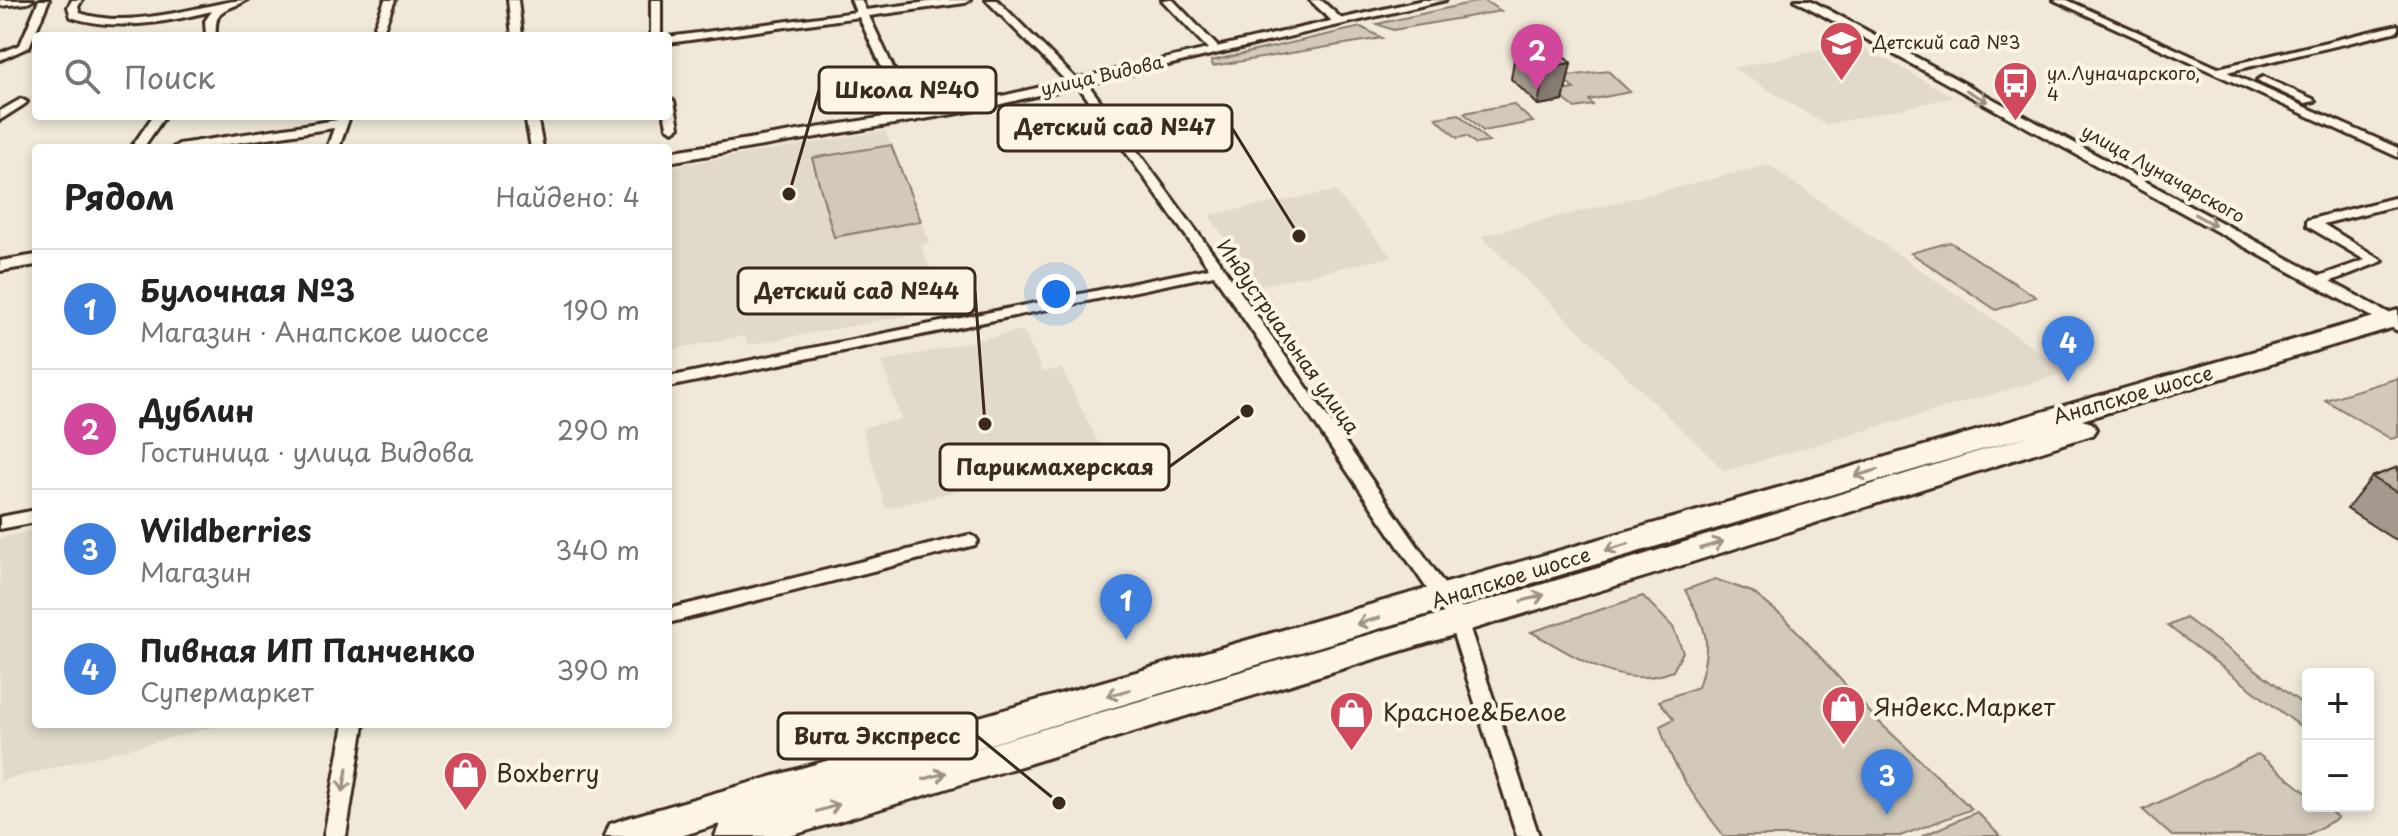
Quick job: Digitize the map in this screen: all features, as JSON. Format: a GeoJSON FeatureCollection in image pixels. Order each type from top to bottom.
{"type":"FeatureCollection","features":[{"type":"Feature","properties":{"kind":"highway","name":"Анапское шоссе"},"geometry":{"type":"LineString","coordinates":[[734,836],[1451,609],[2396,325]]}},
{"type":"Feature","properties":{"kind":"highway","name":"Анапское шоссе"},"geometry":{"type":"LineString","coordinates":[[624,836],[1451,609]]}},
{"type":"Feature","properties":{"kind":"street"},"geometry":{"type":"LineString","coordinates":[[0,3],[28,0]]}},
{"type":"Feature","properties":{"kind":"street"},"geometry":{"type":"LineString","coordinates":[[0,57],[24,47],[44,0]]}},
{"type":"Feature","properties":{"kind":"street"},"geometry":{"type":"LineString","coordinates":[[77,0],[73,7],[75,15],[84,21],[115,21],[219,8],[242,0]]}},
{"type":"Feature","properties":{"kind":"street"},"geometry":{"type":"LineString","coordinates":[[378,32],[390,0]]}},
{"type":"Feature","properties":{"kind":"street"},"geometry":{"type":"LineString","coordinates":[[513,0],[517,32]]}},
{"type":"Feature","properties":{"kind":"street"},"geometry":{"type":"LineString","coordinates":[[656,0],[656,32]]}},
{"type":"Feature","properties":{"kind":"street"},"geometry":{"type":"LineString","coordinates":[[856,0],[911,119]]}},
{"type":"Feature","properties":{"kind":"street"},"geometry":{"type":"LineString","coordinates":[[672,39],[965,0]]}},
{"type":"Feature","properties":{"kind":"street","name":"Индустриальная улица"},"geometry":{"type":"LineString","coordinates":[[991,0],[1076,81],[1218,270],[1451,609],[1528,836]]}},
{"type":"Feature","properties":{"kind":"street"},"geometry":{"type":"LineString","coordinates":[[1167,0],[1215,50]]}},
{"type":"Feature","properties":{"kind":"street"},"geometry":{"type":"LineString","coordinates":[[1315,0],[1339,22]]}},
{"type":"Feature","properties":{"kind":"street","name":"улица Видова"},"geometry":{"type":"LineString","coordinates":[[672,156],[911,119],[1440,0]]}},
{"type":"Feature","properties":{"kind":"street","name":"улица Луначарского"},"geometry":{"type":"LineString","coordinates":[[1801,0],[2396,325]]}},
{"type":"Feature","properties":{"kind":"street"},"geometry":{"type":"LineString","coordinates":[[2059,0],[2398,153]]}},
{"type":"Feature","properties":{"kind":"street"},"geometry":{"type":"LineString","coordinates":[[211,32],[210,21],[219,8]]}},
{"type":"Feature","properties":{"kind":"street"},"geometry":{"type":"LineString","coordinates":[[2217,71],[2398,28]]}},
{"type":"Feature","properties":{"kind":"street"},"geometry":{"type":"LineString","coordinates":[[2263,80],[2398,141]]}},
{"type":"Feature","properties":{"kind":"street"},"geometry":{"type":"LineString","coordinates":[[0,116],[21,102]]}},
{"type":"Feature","properties":{"kind":"street"},"geometry":{"type":"LineString","coordinates":[[140,144],[156,120]]}},
{"type":"Feature","properties":{"kind":"street"},"geometry":{"type":"LineString","coordinates":[[201,144],[334,120]]}},
{"type":"Feature","properties":{"kind":"street"},"geometry":{"type":"LineString","coordinates":[[335,144],[344,120]]}},
{"type":"Feature","properties":{"kind":"street"},"geometry":{"type":"LineString","coordinates":[[532,120],[536,144]]}},
{"type":"Feature","properties":{"kind":"street"},"geometry":{"type":"LineString","coordinates":[[672,120],[673,127]]}},
{"type":"Feature","properties":{"kind":"street"},"geometry":{"type":"LineString","coordinates":[[2319,281],[2376,261],[2312,223],[2398,201]]}},
{"type":"Feature","properties":{"kind":"street"},"geometry":{"type":"LineString","coordinates":[[0,266],[32,261]]}},
{"type":"Feature","properties":{"kind":"street"},"geometry":{"type":"LineString","coordinates":[[672,381],[1218,270]]}},
{"type":"Feature","properties":{"kind":"street"},"geometry":{"type":"LineString","coordinates":[[0,523],[32,517]]}},
{"type":"Feature","properties":{"kind":"street"},"geometry":{"type":"LineString","coordinates":[[672,615],[969,541]]}},
{"type":"Feature","properties":{"kind":"street"},"geometry":{"type":"LineString","coordinates":[[335,836],[353,728]]}},
{"type":"Feature","properties":{"kind":"shaded area"},"geometry":{"type":"Polygon","coordinates":[[[1483,0],[1501,11],[1393,30],[1377,24],[1483,0]]]}},
{"type":"Feature","properties":{"kind":"shaded area"},"geometry":{"type":"Polygon","coordinates":[[[1361,27],[1382,38],[1213,66],[1211,61],[1361,27]]]}},
{"type":"Feature","properties":{"kind":"shaded area","name":"Детский сад №3"},"geometry":{"type":"Polygon","coordinates":[[[1856,43],[1954,97],[1826,125],[1733,68],[1856,43]]]}},
{"type":"Feature","properties":{"kind":"shaded area"},"geometry":{"type":"Polygon","coordinates":[[[1608,71],[1630,92],[1589,100],[1593,105],[1575,108],[1555,92],[1574,89],[1560,77],[1608,71]]]}},
{"type":"Feature","properties":{"kind":"shaded area"},"geometry":{"type":"Polygon","coordinates":[[[1513,104],[1533,122],[1483,131],[1464,113],[1513,104]]]}},
{"type":"Feature","properties":{"kind":"shaded area"},"geometry":{"type":"Polygon","coordinates":[[[1459,114],[1489,142],[1476,144],[1467,136],[1457,138],[1436,118],[1459,114]]]}},
{"type":"Feature","properties":{"kind":"shaded area"},"geometry":{"type":"Polygon","coordinates":[[[885,131],[930,243],[921,245],[945,309],[748,345],[745,336],[672,349],[672,166],[885,131]]]}},
{"type":"Feature","properties":{"kind":"shaded area"},"geometry":{"type":"Polygon","coordinates":[[[891,145],[921,221],[834,237],[812,158],[891,145]]]}},
{"type":"Feature","properties":{"kind":"shaded area"},"geometry":{"type":"Polygon","coordinates":[[[1768,165],[2069,372],[1725,471],[1481,236],[1768,165]]]}},
{"type":"Feature","properties":{"kind":"shaded area"},"geometry":{"type":"Polygon","coordinates":[[[1335,191],[1392,257],[1257,286],[1209,215],[1335,191]]]}},
{"type":"Feature","properties":{"kind":"shaded area"},"geometry":{"type":"Polygon","coordinates":[[[1950,242],[2036,297],[1996,310],[1911,253],[1950,242]]]}},
{"type":"Feature","properties":{"kind":"shaded area"},"geometry":{"type":"Polygon","coordinates":[[[1023,330],[1043,372],[1061,368],[1104,454],[886,509],[862,428],[901,419],[882,362],[1023,330]]]}},
{"type":"Feature","properties":{"kind":"shaded area"},"geometry":{"type":"Polygon","coordinates":[[[2398,378],[2398,437],[2391,439],[2325,400],[2398,378]]]}},
{"type":"Feature","properties":{"kind":"shaded area"},"geometry":{"type":"Polygon","coordinates":[[[32,531],[32,728],[210,728],[0,781],[0,538],[32,531]]]}},
{"type":"Feature","properties":{"kind":"shaded area"},"geometry":{"type":"Polygon","coordinates":[[[1715,579],[1752,592],[1786,619],[1876,719],[1972,809],[1900,836],[1724,836],[1695,798],[1671,756],[1660,726],[1674,719],[1659,701],[1698,687],[1705,658],[1705,637],[1685,590],[1715,579]]]}},
{"type":"Feature","properties":{"kind":"shaded area"},"geometry":{"type":"Polygon","coordinates":[[[1643,596],[1673,627],[1683,652],[1673,671],[1636,677],[1618,674],[1582,660],[1531,632],[1643,596]]]}},
{"type":"Feature","properties":{"kind":"shaded area"},"geometry":{"type":"Polygon","coordinates":[[[2186,618],[2302,704],[2302,727],[2168,626],[2186,618]]]}},
{"type":"Feature","properties":{"kind":"shaded area"},"geometry":{"type":"Polygon","coordinates":[[[2258,754],[2302,789],[2302,812],[2330,812],[2338,818],[2305,836],[2172,836],[2143,810],[2258,754]]]}},
{"type":"Feature","properties":{"kind":"shaded area"},"geometry":{"type":"Polygon","coordinates":[[[1977,812],[2000,836],[1922,836],[1977,812]]]}},
{"type":"Feature","properties":{"kind":"building"},"geometry":{"type":"Polygon","coordinates":[[[1542,38],[1571,63],[1545,67],[1517,42],[1542,38]]]}},
{"type":"Feature","properties":{"kind":"building"},"geometry":{"type":"Polygon","coordinates":[[[2398,467],[2398,493],[2372,477],[2398,467]]]}},
{"type":"Feature","properties":{"kind":"place","name":"Детский сад №3"},"geometry":{"type":"Point","coordinates":[1842,82]}},
{"type":"Feature","properties":{"kind":"place","name":"Дублин"},"geometry":{"type":"Point","coordinates":[1537,90]}},
{"type":"Feature","properties":{"kind":"place","name":"ул.Луначарского, 4"},"geometry":{"type":"Point","coordinates":[2016,123]}},
{"type":"Feature","properties":{"kind":"place","name":"Школа №40"},"geometry":{"type":"Point","coordinates":[789,194]}},
{"type":"Feature","properties":{"kind":"place","name":"Детский сад №47"},"geometry":{"type":"Point","coordinates":[1299,236]}},
{"type":"Feature","properties":{"kind":"place","name":"Пивная ИП Панченко"},"geometry":{"type":"Point","coordinates":[2068,382]}},
{"type":"Feature","properties":{"kind":"place","name":"Парикмахерская"},"geometry":{"type":"Point","coordinates":[1247,411]}},
{"type":"Feature","properties":{"kind":"place","name":"Детский сад №44"},"geometry":{"type":"Point","coordinates":[985,424]}},
{"type":"Feature","properties":{"kind":"place","name":"Булочная №3"},"geometry":{"type":"Point","coordinates":[1126,640]}},
{"type":"Feature","properties":{"kind":"place","name":"Яндекс.Маркет"},"geometry":{"type":"Point","coordinates":[1843,747]}},
{"type":"Feature","properties":{"kind":"place","name":"Красное&Белое"},"geometry":{"type":"Point","coordinates":[1352,752]}},
{"type":"Feature","properties":{"kind":"place","name":"Вита Экспресс"},"geometry":{"type":"Point","coordinates":[1059,803]}},
{"type":"Feature","properties":{"kind":"place","name":"Boxberry"},"geometry":{"type":"Point","coordinates":[465,813]}},
{"type":"Feature","properties":{"kind":"place","name":"Wildberries"},"geometry":{"type":"Point","coordinates":[1887,815]}}]}
